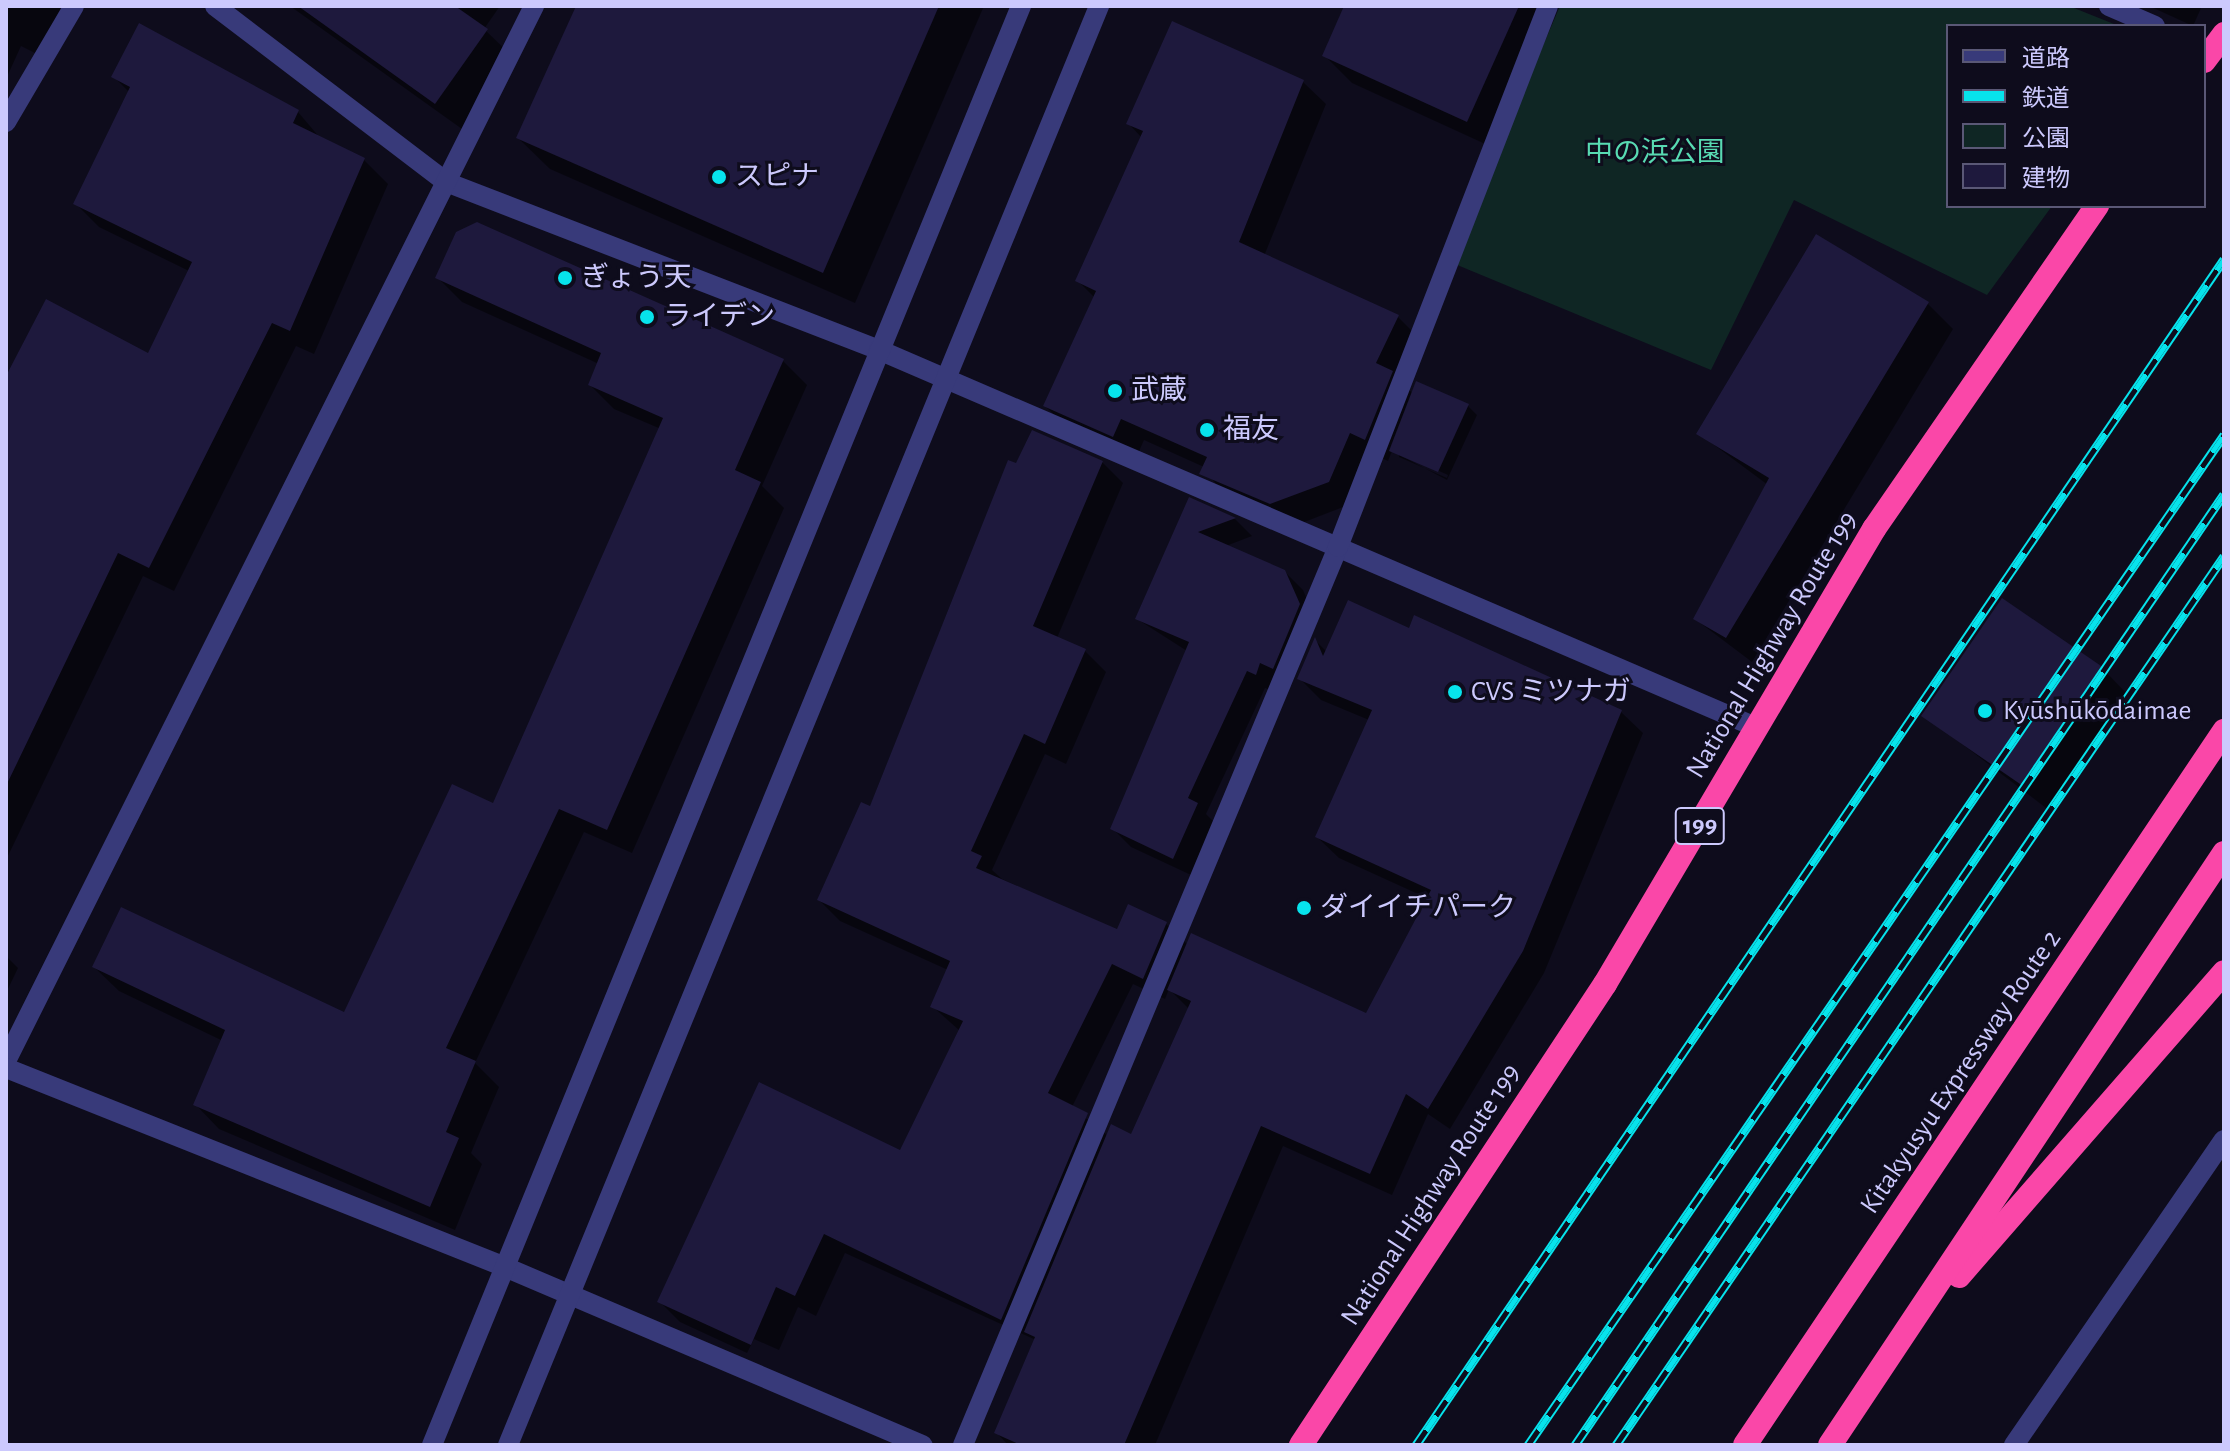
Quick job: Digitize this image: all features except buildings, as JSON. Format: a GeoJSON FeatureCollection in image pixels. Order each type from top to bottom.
{"type":"FeatureCollection","features":[{"type":"Feature","properties":{"kind":"highway","name":"National Highway Route 199"},"geometry":{"type":"LineString","coordinates":[[1301,1445],[1605,984],[1874,529],[2096,208]]}},
{"type":"Feature","properties":{"kind":"highway","name":"Kitakyusyu Expressway Route 2"},"geometry":{"type":"LineString","coordinates":[[1745,1445],[2224,731]]}},
{"type":"Feature","properties":{"kind":"highway"},"geometry":{"type":"LineString","coordinates":[[1830,1445],[2224,853]]}},
{"type":"Feature","properties":{"kind":"highway"},"geometry":{"type":"LineString","coordinates":[[1878,1374],[2224,972]]}},
{"type":"Feature","properties":{"kind":"street"},"geometry":{"type":"LineString","coordinates":[[6,122],[74,6]]}},
{"type":"Feature","properties":{"kind":"street"},"geometry":{"type":"LineString","coordinates":[[215,6],[446,182],[879,350],[1758,728]]}},
{"type":"Feature","properties":{"kind":"street"},"geometry":{"type":"LineString","coordinates":[[6,1061],[534,6]]}},
{"type":"Feature","properties":{"kind":"street"},"geometry":{"type":"LineString","coordinates":[[432,1445],[1021,6]]}},
{"type":"Feature","properties":{"kind":"street"},"geometry":{"type":"LineString","coordinates":[[508,1445],[1099,6]]}},
{"type":"Feature","properties":{"kind":"street"},"geometry":{"type":"LineString","coordinates":[[963,1445],[1338,547],[1548,6]]}},
{"type":"Feature","properties":{"kind":"street"},"geometry":{"type":"LineString","coordinates":[[2109,6],[2150,24]]}},
{"type":"Feature","properties":{"kind":"street"},"geometry":{"type":"LineString","coordinates":[[6,1068],[505,1267],[923,1445]]}},
{"type":"Feature","properties":{"kind":"street"},"geometry":{"type":"LineString","coordinates":[[2014,1445],[2224,1140]]}},
{"type":"Feature","properties":{"kind":"green space","name":"中の浜公園"},"geometry":{"type":"Polygon","coordinates":[[[1560,6],[2069,6],[2114,24],[1946,24],[1946,208],[2051,208],[1987,295],[1794,200],[1711,370],[1450,262],[1560,6]]]}},
{"type":"Feature","properties":{"kind":"railway"},"geometry":{"type":"LineString","coordinates":[[1416,1445],[2224,259]]}},
{"type":"Feature","properties":{"kind":"railway"},"geometry":{"type":"LineString","coordinates":[[1528,1445],[2224,435]]}},
{"type":"Feature","properties":{"kind":"railway"},"geometry":{"type":"LineString","coordinates":[[1575,1445],[2224,494]]}},
{"type":"Feature","properties":{"kind":"railway"},"geometry":{"type":"LineString","coordinates":[[1616,1445],[2224,556]]}},
{"type":"Feature","properties":{"kind":"place","name":"スピナ"},"geometry":{"type":"Point","coordinates":[719,177]}},
{"type":"Feature","properties":{"kind":"place","name":"ぎょう天"},"geometry":{"type":"Point","coordinates":[565,278]}},
{"type":"Feature","properties":{"kind":"place","name":"ライデン"},"geometry":{"type":"Point","coordinates":[647,317]}},
{"type":"Feature","properties":{"kind":"place","name":"武蔵"},"geometry":{"type":"Point","coordinates":[1115,391]}},
{"type":"Feature","properties":{"kind":"place","name":"福友"},"geometry":{"type":"Point","coordinates":[1207,430]}},
{"type":"Feature","properties":{"kind":"place","name":"CVS ミツナガ"},"geometry":{"type":"Point","coordinates":[1455,692]}},
{"type":"Feature","properties":{"kind":"place","name":"Kyūshūkōdaimae"},"geometry":{"type":"Point","coordinates":[1985,711]}},
{"type":"Feature","properties":{"kind":"place","name":"ダイイチパーク"},"geometry":{"type":"Point","coordinates":[1304,908]}}]}
